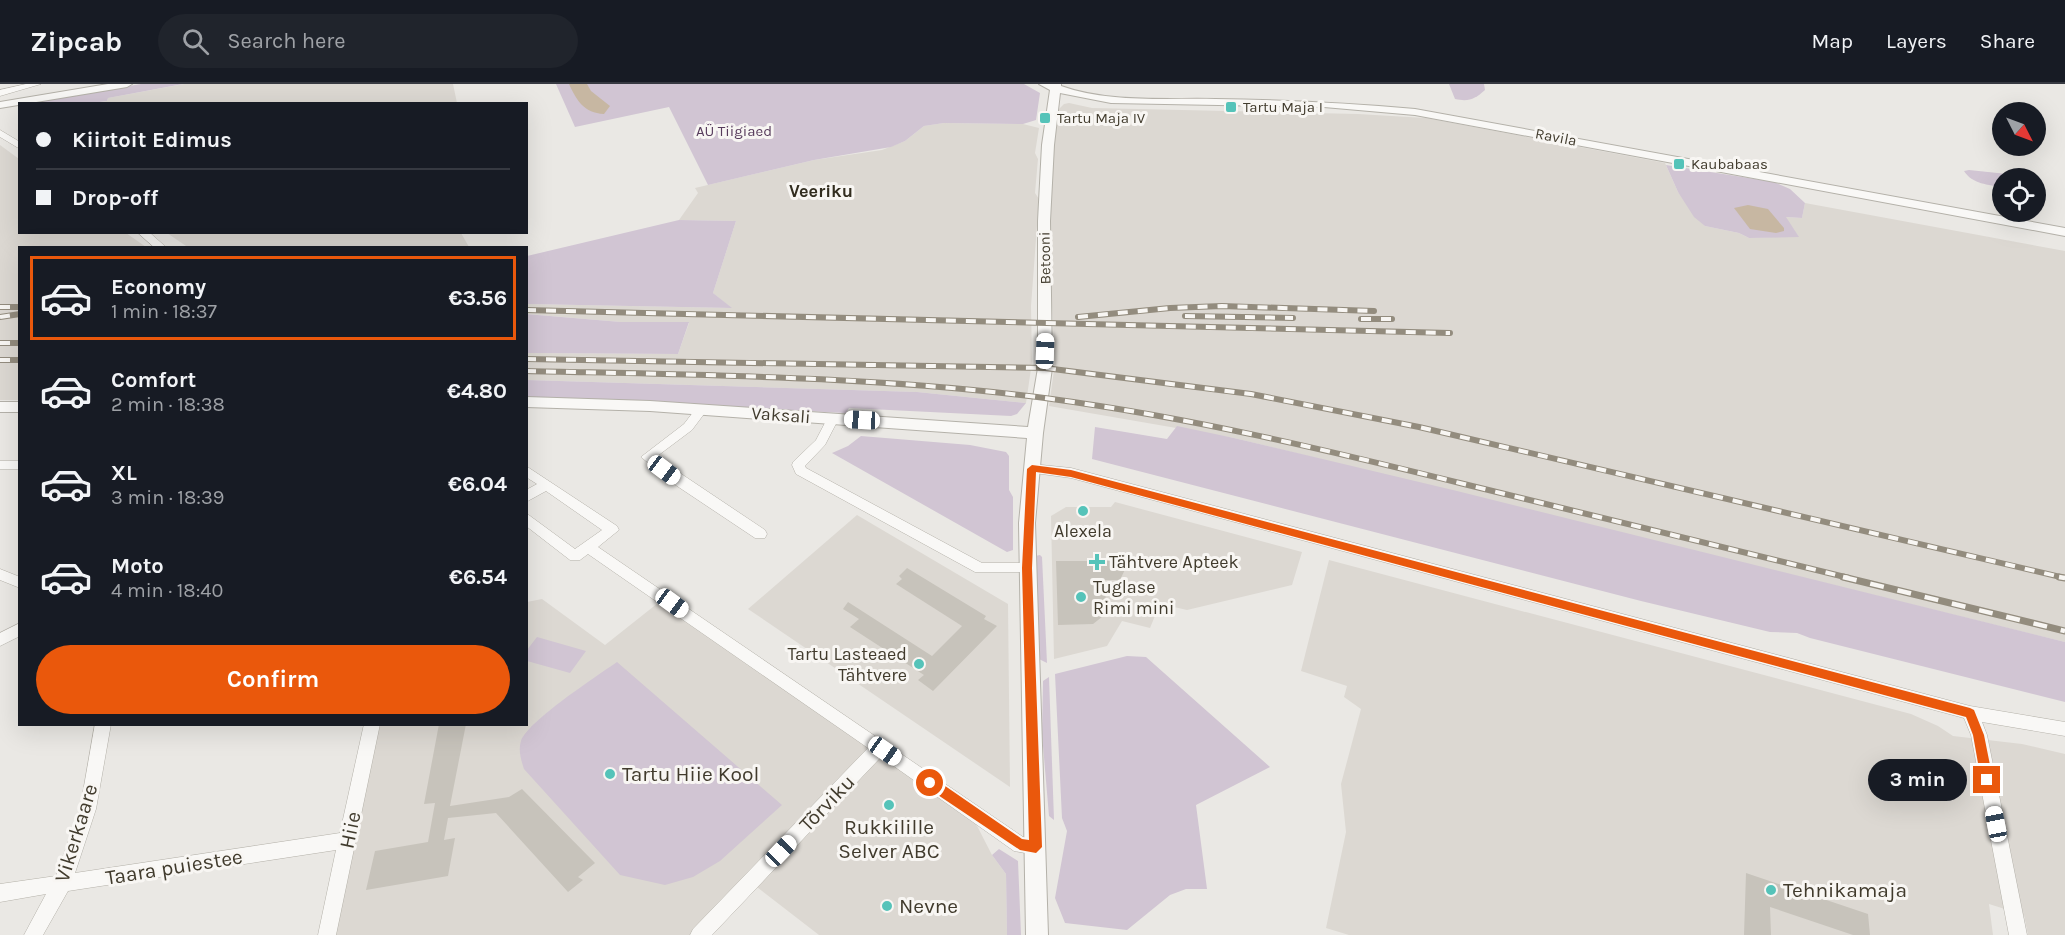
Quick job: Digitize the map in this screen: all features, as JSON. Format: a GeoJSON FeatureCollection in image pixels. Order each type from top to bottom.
{"type":"FeatureCollection","features":[{"type":"Feature","properties":{"kind":"street"},"geometry":{"type":"LineString","coordinates":[[0,93],[37,84]]}},
{"type":"Feature","properties":{"kind":"street"},"geometry":{"type":"LineString","coordinates":[[0,105],[127,84]]}},
{"type":"Feature","properties":{"kind":"street","name":"Ravila"},"geometry":{"type":"LineString","coordinates":[[1051,86],[1090,97],[1324,104],[1415,112],[2065,232]]}},
{"type":"Feature","properties":{"kind":"street","name":"Betooni"},"geometry":{"type":"LineString","coordinates":[[1037,935],[1027,568],[1035,433],[1045,368],[1044,221],[1047,153],[1053,106],[1051,86]]}},
{"type":"Feature","properties":{"kind":"street"},"geometry":{"type":"LineString","coordinates":[[1053,106],[1067,100],[1090,97]]}},
{"type":"Feature","properties":{"kind":"street"},"geometry":{"type":"LineString","coordinates":[[0,112],[18,104]]}},
{"type":"Feature","properties":{"kind":"street"},"geometry":{"type":"LineString","coordinates":[[0,133],[18,145]]}},
{"type":"Feature","properties":{"kind":"street"},"geometry":{"type":"LineString","coordinates":[[144,234],[160,246]]}},
{"type":"Feature","properties":{"kind":"street","name":"Vaksali"},"geometry":{"type":"LineString","coordinates":[[528,402],[833,418],[1035,433]]}},
{"type":"Feature","properties":{"kind":"street"},"geometry":{"type":"LineString","coordinates":[[0,407],[18,407]]}},
{"type":"Feature","properties":{"kind":"street"},"geometry":{"type":"LineString","coordinates":[[701,410],[688,427],[647,457],[760,534]]}},
{"type":"Feature","properties":{"kind":"street"},"geometry":{"type":"LineString","coordinates":[[833,418],[821,442],[798,465],[801,471],[980,568],[1027,568]]}},
{"type":"Feature","properties":{"kind":"street"},"geometry":{"type":"LineString","coordinates":[[0,465],[18,465]]}},
{"type":"Feature","properties":{"kind":"street"},"geometry":{"type":"LineString","coordinates":[[1032,469],[1071,473],[1970,713],[2065,729]]}},
{"type":"Feature","properties":{"kind":"street"},"geometry":{"type":"LineString","coordinates":[[528,471],[612,530],[575,556],[528,520]]}},
{"type":"Feature","properties":{"kind":"street"},"geometry":{"type":"LineString","coordinates":[[528,496],[547,484]]}},
{"type":"Feature","properties":{"kind":"street"},"geometry":{"type":"LineString","coordinates":[[588,547],[1020,845],[1036,847]]}},
{"type":"Feature","properties":{"kind":"street"},"geometry":{"type":"LineString","coordinates":[[0,574],[18,582]]}},
{"type":"Feature","properties":{"kind":"street"},"geometry":{"type":"LineString","coordinates":[[0,640],[18,630]]}},
{"type":"Feature","properties":{"kind":"street"},"geometry":{"type":"LineString","coordinates":[[1970,713],[1978,735],[2018,935]]}},
{"type":"Feature","properties":{"kind":"street","name":"Vikerkaare"},"geometry":{"type":"LineString","coordinates":[[33,935],[62,884],[88,809],[107,726]]}},
{"type":"Feature","properties":{"kind":"street","name":"Hiie"},"geometry":{"type":"LineString","coordinates":[[327,935],[372,726]]}},
{"type":"Feature","properties":{"kind":"street","name":"Tõrviku"},"geometry":{"type":"LineString","coordinates":[[699,935],[879,748]]}},
{"type":"Feature","properties":{"kind":"street","name":"Taara puiestee"},"geometry":{"type":"LineString","coordinates":[[0,893],[348,840]]}},
{"type":"Feature","properties":{"kind":"shaded area"},"geometry":{"type":"Polygon","coordinates":[[[184,84],[453,84],[457,102],[102,102],[107,101],[108,98],[184,84]]]}},
{"type":"Feature","properties":{"kind":"shaded area"},"geometry":{"type":"Polygon","coordinates":[[[569,84],[587,84],[591,91],[610,106],[604,114],[586,109],[578,101],[569,84]]]}},
{"type":"Feature","properties":{"kind":"shaded area"},"geometry":{"type":"Polygon","coordinates":[[[1069,103],[1092,108],[1358,114],[1426,118],[1665,163],[1678,192],[1705,226],[1739,233],[1749,238],[1798,236],[1785,217],[1802,218],[1805,203],[2065,251],[2065,642],[1234,438],[1049,406],[1055,363],[1049,249],[1051,169],[1059,109],[1069,103]]]}},
{"type":"Feature","properties":{"kind":"shaded area"},"geometry":{"type":"Polygon","coordinates":[[[944,123],[1023,124],[1039,128],[1035,153],[1038,159],[1035,193],[1039,199],[1031,306],[1032,362],[1026,403],[917,392],[528,380],[528,353],[678,354],[689,323],[621,322],[528,314],[528,304],[731,308],[713,293],[736,221],[679,220],[698,193],[695,188],[814,160],[882,150],[905,141],[924,126],[944,123]]]}},
{"type":"Feature","properties":{"kind":"shaded area"},"geometry":{"type":"Polygon","coordinates":[[[0,145],[18,158],[18,234],[127,234],[145,246],[18,246],[18,400],[0,400],[0,145]]]}},
{"type":"Feature","properties":{"kind":"shaded area"},"geometry":{"type":"Polygon","coordinates":[[[1748,205],[1768,209],[1784,231],[1776,233],[1750,229],[1734,208],[1748,205]]]}},
{"type":"Feature","properties":{"kind":"shaded area"},"geometry":{"type":"Polygon","coordinates":[[[168,234],[462,234],[468,246],[186,246],[168,234]]]}},
{"type":"Feature","properties":{"kind":"shaded area"},"geometry":{"type":"Polygon","coordinates":[[[1115,502],[1302,552],[1292,585],[1187,610],[1174,607],[1171,614],[1157,611],[1150,628],[1122,621],[1107,646],[1054,659],[1051,516],[1066,507],[1111,507],[1115,502]]]}},
{"type":"Feature","properties":{"kind":"shaded area","name":"Tartu Lasteaed Tähtvere"},"geometry":{"type":"Polygon","coordinates":[[[857,515],[1008,604],[1010,787],[748,609],[857,515]]]}},
{"type":"Feature","properties":{"kind":"shaded area"},"geometry":{"type":"Polygon","coordinates":[[[1329,560],[1911,714],[1938,726],[1953,736],[2022,744],[2065,754],[2065,935],[2028,935],[2024,915],[1989,904],[1993,935],[1349,935],[1326,928],[1346,832],[1341,784],[1361,709],[1344,697],[1347,686],[1301,671],[1329,560]]]}},
{"type":"Feature","properties":{"kind":"shaded area","name":"Tartu Hiie Kool"},"geometry":{"type":"Polygon","coordinates":[[[542,599],[605,645],[663,599],[879,748],[699,935],[327,935],[377,726],[528,726],[528,602],[542,599]]]}},
{"type":"Feature","properties":{"kind":"shaded area"},"geometry":{"type":"Polygon","coordinates":[[[880,755],[974,820],[992,855],[1006,874],[1007,935],[819,935],[753,884],[880,755]]]}},
{"type":"Feature","properties":{"kind":"green space"},"geometry":{"type":"Polygon","coordinates":[[[141,84],[183,84],[108,98],[107,101],[100,102],[33,102],[141,84]]]}},
{"type":"Feature","properties":{"kind":"green space","name":"AÜ Tiigiaed"},"geometry":{"type":"Polygon","coordinates":[[[556,84],[1024,84],[1040,93],[1036,120],[1023,124],[944,123],[924,126],[905,141],[891,147],[814,160],[708,185],[669,107],[575,127],[556,84]]]}},
{"type":"Feature","properties":{"kind":"green space"},"geometry":{"type":"Polygon","coordinates":[[[1449,84],[1484,84],[1485,90],[1472,99],[1460,100],[1455,99],[1449,84]]]}},
{"type":"Feature","properties":{"kind":"green space"},"geometry":{"type":"Polygon","coordinates":[[[1666,165],[1774,182],[1790,189],[1805,203],[1802,218],[1786,217],[1799,237],[1749,238],[1739,233],[1705,226],[1694,217],[1678,192],[1666,165]]]}},
{"type":"Feature","properties":{"kind":"green space"},"geometry":{"type":"Polygon","coordinates":[[[1964,171],[1992,172],[1992,185],[1971,179],[1964,171]]]}},
{"type":"Feature","properties":{"kind":"green space"},"geometry":{"type":"Polygon","coordinates":[[[679,220],[736,221],[713,293],[732,308],[528,304],[528,256],[679,220]]]}},
{"type":"Feature","properties":{"kind":"green space"},"geometry":{"type":"Polygon","coordinates":[[[528,314],[621,322],[689,322],[678,354],[528,353],[528,314]]]}},
{"type":"Feature","properties":{"kind":"green space"},"geometry":{"type":"Polygon","coordinates":[[[528,380],[917,392],[1026,403],[1017,414],[1011,416],[849,408],[846,413],[528,398],[528,380]]]}},
{"type":"Feature","properties":{"kind":"green space"},"geometry":{"type":"Polygon","coordinates":[[[1177,426],[1457,491],[2065,642],[2065,702],[1797,633],[1770,632],[1641,601],[1092,459],[1095,427],[1167,439],[1177,426]]]}},
{"type":"Feature","properties":{"kind":"green space"},"geometry":{"type":"Polygon","coordinates":[[[861,436],[970,445],[1006,452],[1009,456],[1009,490],[1013,497],[1013,550],[1007,552],[832,453],[848,446],[861,436]]]}},
{"type":"Feature","properties":{"kind":"green space"},"geometry":{"type":"Polygon","coordinates":[[[1035,556],[1042,557],[1047,663],[1039,659],[1035,556]]]}},
{"type":"Feature","properties":{"kind":"green space"},"geometry":{"type":"Polygon","coordinates":[[[537,637],[586,651],[570,673],[528,661],[528,649],[537,637]]]}},
{"type":"Feature","properties":{"kind":"green space"},"geometry":{"type":"Polygon","coordinates":[[[1127,656],[1146,657],[1270,767],[1196,805],[1207,889],[1186,889],[1170,895],[1127,930],[1065,923],[1055,898],[1067,831],[1062,818],[1055,674],[1127,656]]]}},
{"type":"Feature","properties":{"kind":"green space"},"geometry":{"type":"Polygon","coordinates":[[[617,662],[782,805],[720,861],[693,877],[665,885],[620,875],[524,769],[521,759],[521,741],[526,732],[564,699],[617,662]]]}},
{"type":"Feature","properties":{"kind":"green space"},"geometry":{"type":"Polygon","coordinates":[[[1049,677],[1054,820],[1049,816],[1042,734],[1043,681],[1049,677]]]}},
{"type":"Feature","properties":{"kind":"green space"},"geometry":{"type":"Polygon","coordinates":[[[999,849],[1018,861],[1021,935],[1007,935],[1006,874],[992,855],[999,849]]]}},
{"type":"Feature","properties":{"kind":"building","name":"Tuglase Rimi mini"},"geometry":{"type":"Polygon","coordinates":[[[1056,561],[1129,561],[1120,580],[1104,580],[1107,613],[1093,624],[1058,625],[1056,561]]]}},
{"type":"Feature","properties":{"kind":"building","name":"Tartu Lasteaed Tähtvere"},"geometry":{"type":"Polygon","coordinates":[[[907,568],[986,616],[984,619],[997,626],[933,691],[918,680],[924,675],[850,627],[859,619],[843,609],[848,602],[932,656],[962,626],[896,584],[902,579],[899,576],[907,568]]]}},
{"type":"Feature","properties":{"kind":"building"},"geometry":{"type":"Polygon","coordinates":[[[439,726],[466,726],[450,806],[509,797],[522,789],[595,863],[578,877],[583,880],[568,892],[496,813],[448,818],[444,840],[455,838],[448,876],[366,890],[375,851],[428,842],[435,803],[424,804],[439,726]]]}},
{"type":"Feature","properties":{"kind":"building","name":"Tehnikamaja"},"geometry":{"type":"Polygon","coordinates":[[[1746,873],[1868,914],[1870,935],[1853,935],[1770,907],[1771,935],[1744,935],[1746,873]]]}},
{"type":"Feature","properties":{"kind":"railway"},"geometry":{"type":"LineString","coordinates":[[1078,317],[1170,308],[1222,306],[1374,311]]}},
{"type":"Feature","properties":{"kind":"railway"},"geometry":{"type":"LineString","coordinates":[[0,307],[18,307]]}},
{"type":"Feature","properties":{"kind":"railway"},"geometry":{"type":"LineString","coordinates":[[528,310],[1450,333]]}},
{"type":"Feature","properties":{"kind":"railway"},"geometry":{"type":"LineString","coordinates":[[0,317],[18,314]]}},
{"type":"Feature","properties":{"kind":"railway"},"geometry":{"type":"LineString","coordinates":[[1185,316],[1293,318]]}},
{"type":"Feature","properties":{"kind":"railway"},"geometry":{"type":"LineString","coordinates":[[1361,319],[1392,319]]}},
{"type":"Feature","properties":{"kind":"railway"},"geometry":{"type":"LineString","coordinates":[[0,343],[18,343]]}},
{"type":"Feature","properties":{"kind":"railway"},"geometry":{"type":"LineString","coordinates":[[528,359],[1045,368],[1251,394],[1419,427],[2065,578],[2059,577]]}},
{"type":"Feature","properties":{"kind":"railway"},"geometry":{"type":"LineString","coordinates":[[0,360],[18,360]]}},
{"type":"Feature","properties":{"kind":"railway"},"geometry":{"type":"LineString","coordinates":[[528,371],[723,376],[921,385],[987,391],[1105,407],[1313,448],[1849,578]]}},
{"type":"Feature","properties":{"kind":"railway"},"geometry":{"type":"LineString","coordinates":[[1843,577],[2065,631]]}},
{"type":"Feature","properties":{"kind":"place","name":"Tartu Maja I"},"geometry":{"type":"Point","coordinates":[1231,107]}},
{"type":"Feature","properties":{"kind":"place","name":"Tartu Maja IV"},"geometry":{"type":"Point","coordinates":[1045,118]}},
{"type":"Feature","properties":{"kind":"place","name":"Kaubabaas"},"geometry":{"type":"Point","coordinates":[1679,164]}},
{"type":"Feature","properties":{"kind":"place","name":"Alexela"},"geometry":{"type":"Point","coordinates":[1083,511]}},
{"type":"Feature","properties":{"kind":"place","name":"Tähtvere Apteek"},"geometry":{"type":"Point","coordinates":[1097,562]}},
{"type":"Feature","properties":{"kind":"place","name":"Tuglase Rimi mini"},"geometry":{"type":"Point","coordinates":[1081,597]}},
{"type":"Feature","properties":{"kind":"place","name":"Tartu Lasteaed Tähtvere"},"geometry":{"type":"Point","coordinates":[919,664]}},
{"type":"Feature","properties":{"kind":"place","name":"Tartu Hiie Kool"},"geometry":{"type":"Point","coordinates":[610,774]}},
{"type":"Feature","properties":{"kind":"place","name":"Rukkilille Selver ABC"},"geometry":{"type":"Point","coordinates":[889,805]}},
{"type":"Feature","properties":{"kind":"place","name":"Tehnikamaja"},"geometry":{"type":"Point","coordinates":[1771,890]}},
{"type":"Feature","properties":{"kind":"place","name":"Nevne"},"geometry":{"type":"Point","coordinates":[887,906]}},
{"type":"Feature","properties":{"kind":"district","name":"Veeriku"},"geometry":{"type":"Point","coordinates":[821,191]}},
{"type":"Feature","properties":{"kind":"route"},"geometry":{"type":"LineString","coordinates":[[930,783],[1020,845],[1036,847],[1027,568],[1027,523],[1032,469],[1071,473],[1970,713],[1978,735],[1987,780]]}}]}
